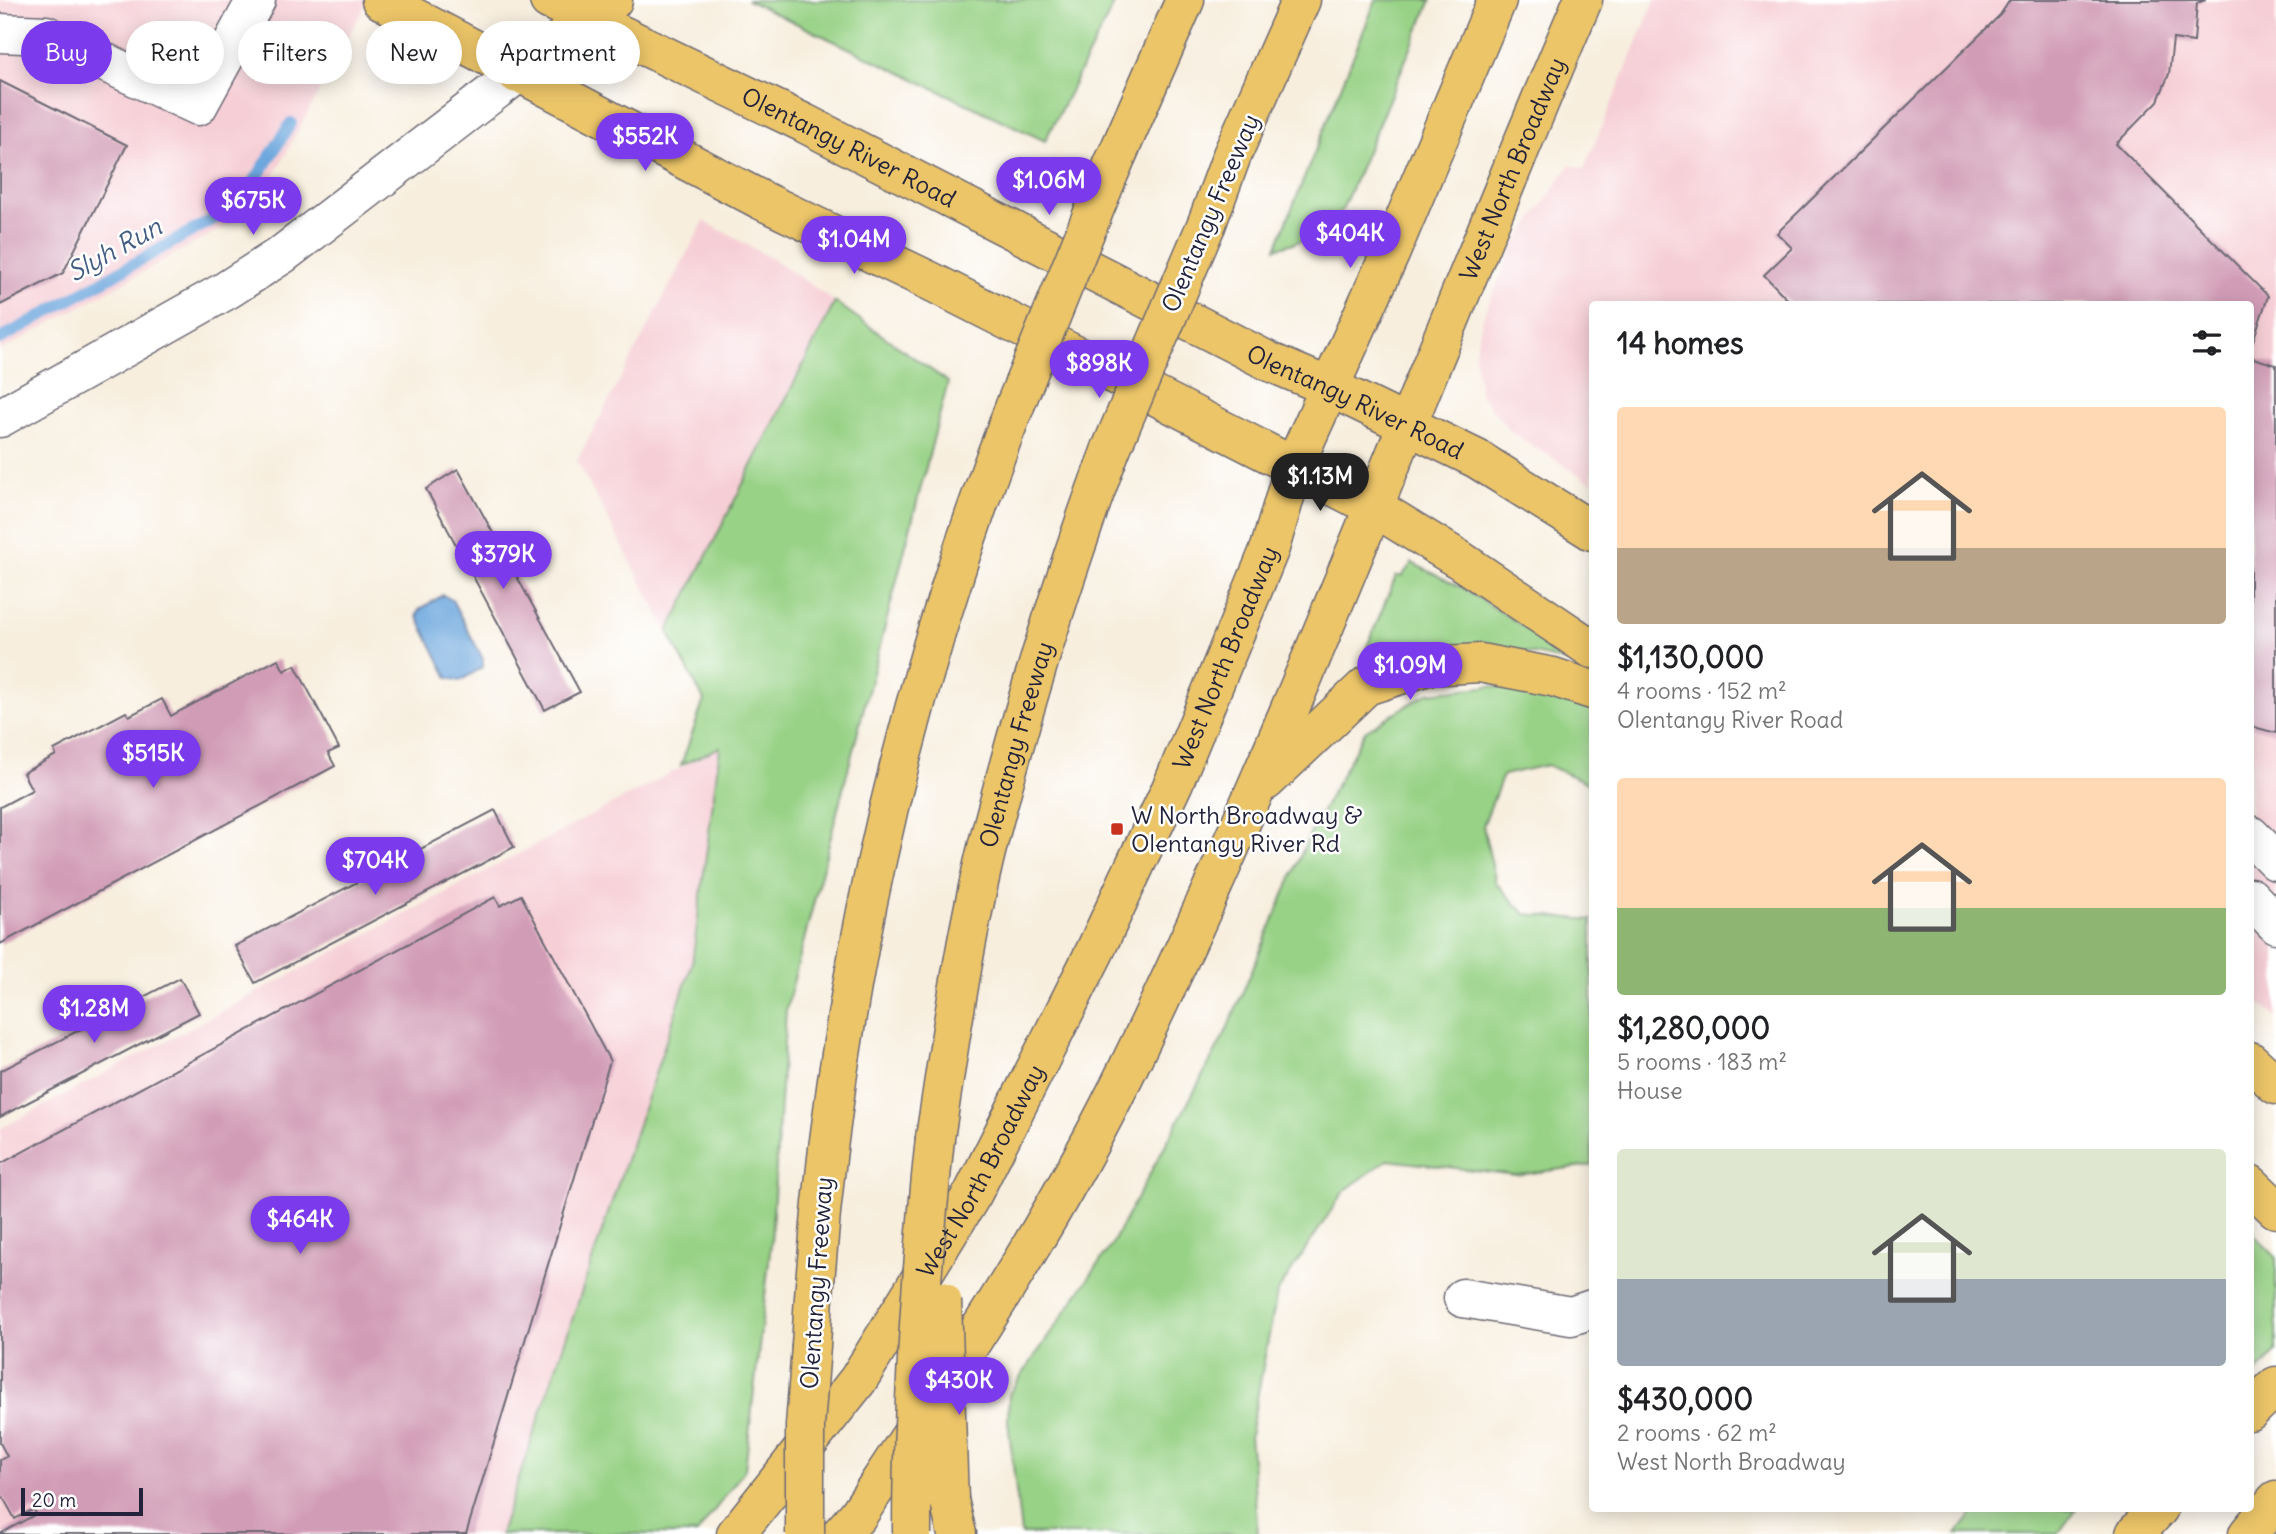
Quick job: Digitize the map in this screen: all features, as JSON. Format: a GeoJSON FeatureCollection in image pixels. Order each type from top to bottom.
{"type":"FeatureCollection","features":[{"type":"Feature","properties":{"kind":"main road"},"geometry":{"type":"LineString","coordinates":[[382,0],[476,52]]}},
{"type":"Feature","properties":{"kind":"main road","name":"Olentangy River Road"},"geometry":{"type":"LineString","coordinates":[[549,0],[600,9],[804,123],[1262,358],[1409,425],[1499,471],[1589,529]]}},
{"type":"Feature","properties":{"kind":"main road","name":"Olentangy Freeway"},"geometry":{"type":"LineString","coordinates":[[805,1534],[805,1426],[817,1227],[847,1003],[889,800],[979,496],[1108,176],[1185,0]]}},
{"type":"Feature","properties":{"kind":"main road","name":"Olentangy Freeway"},"geometry":{"type":"LineString","coordinates":[[912,1534],[912,1429],[924,1237],[935,1138],[953,1021],[993,826],[1080,531],[1111,449],[1233,155],[1301,0]]}},
{"type":"Feature","properties":{"kind":"main road","name":"West North Broadway"},"geometry":{"type":"LineString","coordinates":[[736,1534],[858,1380],[973,1193],[1094,953],[1174,782],[1270,548],[1294,466],[1390,254],[1497,0]]}},
{"type":"Feature","properties":{"kind":"main road","name":"West North Broadway"},"geometry":{"type":"LineString","coordinates":[[841,1534],[866,1504],[1024,1261],[1128,1069],[1254,792],[1409,425],[1583,0]]}},
{"type":"Feature","properties":{"kind":"main road"},"geometry":{"type":"LineString","coordinates":[[585,21],[600,9]]}},
{"type":"Feature","properties":{"kind":"main road"},"geometry":{"type":"LineString","coordinates":[[536,84],[1374,508],[1460,560],[1589,647]]}},
{"type":"Feature","properties":{"kind":"main road"},"geometry":{"type":"LineString","coordinates":[[1254,792],[1375,682],[1427,666],[1480,663],[1553,677],[1589,689]]}},
{"type":"Feature","properties":{"kind":"main road"},"geometry":{"type":"LineString","coordinates":[[2254,1065],[2276,1086]]}},
{"type":"Feature","properties":{"kind":"main road"},"geometry":{"type":"LineString","coordinates":[[935,1138],[953,1517]]}},
{"type":"Feature","properties":{"kind":"main road"},"geometry":{"type":"LineString","coordinates":[[2254,1188],[2276,1209]]}},
{"type":"Feature","properties":{"kind":"main road"},"geometry":{"type":"LineString","coordinates":[[2254,1407],[2276,1386]]}},
{"type":"Feature","properties":{"kind":"main road"},"geometry":{"type":"LineString","coordinates":[[2248,1534],[2276,1500]]}},
{"type":"Feature","properties":{"kind":"main road"},"geometry":{"type":"LineString","coordinates":[[2125,1534],[2136,1512]]}},
{"type":"Feature","properties":{"kind":"main road"},"geometry":{"type":"LineString","coordinates":[[2135,1534],[2155,1512]]}},
{"type":"Feature","properties":{"kind":"street"},"geometry":{"type":"LineString","coordinates":[[0,33],[46,35],[198,106],[256,0]]}},
{"type":"Feature","properties":{"kind":"street"},"geometry":{"type":"LineString","coordinates":[[0,418],[227,290],[282,254],[504,84]]}},
{"type":"Feature","properties":{"kind":"street"},"geometry":{"type":"LineString","coordinates":[[2254,839],[2276,861]]}},
{"type":"Feature","properties":{"kind":"street"},"geometry":{"type":"LineString","coordinates":[[2254,901],[2276,924]]}},
{"type":"Feature","properties":{"kind":"street"},"geometry":{"type":"LineString","coordinates":[[1463,1298],[1571,1316],[1589,1310]]}},
{"type":"Feature","properties":{"kind":"shaded area"},"geometry":{"type":"Polygon","coordinates":[[[0,0],[368,0],[352,30],[352,21],[238,21],[238,84],[323,84],[256,209],[0,351],[0,0]]]}},
{"type":"Feature","properties":{"kind":"shaded area"},"geometry":{"type":"Polygon","coordinates":[[[1655,0],[2276,0],[2276,1017],[2254,998],[2254,301],[1589,301],[1589,481],[1511,432],[1481,396],[1474,355],[1484,314],[1513,248],[1570,165],[1584,169],[1655,0]]]}},
{"type":"Feature","properties":{"kind":"shaded area"},"geometry":{"type":"Polygon","coordinates":[[[704,221],[778,262],[835,302],[668,632],[577,461],[704,221]]]}},
{"type":"Feature","properties":{"kind":"shaded area"},"geometry":{"type":"Polygon","coordinates":[[[720,747],[692,964],[500,1534],[0,1534],[0,1129],[720,747]]]}},
{"type":"Feature","properties":{"kind":"green space"},"geometry":{"type":"Polygon","coordinates":[[[747,0],[1116,0],[1045,141],[747,0]]]}},
{"type":"Feature","properties":{"kind":"green space"},"geometry":{"type":"Polygon","coordinates":[[[1376,0],[1431,0],[1343,208],[1329,225],[1315,236],[1276,248],[1376,0]]]}},
{"type":"Feature","properties":{"kind":"green space"},"geometry":{"type":"Polygon","coordinates":[[[835,302],[948,382],[786,1010],[771,1243],[745,1469],[697,1534],[500,1534],[692,964],[720,747],[681,765],[704,700],[668,632],[835,302]]]}},
{"type":"Feature","properties":{"kind":"green space"},"geometry":{"type":"Polygon","coordinates":[[[1412,563],[1465,589],[1589,670],[1539,655],[1483,648],[1427,651],[1373,664],[1366,649],[1396,576],[1402,576],[1412,563]]]}},
{"type":"Feature","properties":{"kind":"green space"},"geometry":{"type":"Polygon","coordinates":[[[1491,686],[1561,694],[1589,706],[1589,784],[1547,765],[1503,775],[1483,826],[1496,883],[1525,914],[1589,920],[1589,1165],[1516,1175],[1387,1160],[1344,1191],[1277,1293],[1250,1435],[1258,1534],[1021,1534],[1008,1421],[1009,1394],[1112,1244],[1225,1034],[1309,836],[1365,731],[1428,693],[1491,686]]]}},
{"type":"Feature","properties":{"kind":"green space"},"geometry":{"type":"Polygon","coordinates":[[[2254,1235],[2276,1257],[2276,1352],[2254,1376],[2254,1235]]]}},
{"type":"Feature","properties":{"kind":"green space"},"geometry":{"type":"Polygon","coordinates":[[[1974,1512],[2074,1512],[2058,1534],[1957,1534],[1974,1512]]]}},
{"type":"Feature","properties":{"kind":"water"},"geometry":{"type":"Polygon","coordinates":[[[443,595],[452,600],[483,659],[483,667],[460,681],[448,678],[417,616],[419,610],[443,595]]]}},
{"type":"Feature","properties":{"kind":"building"},"geometry":{"type":"Polygon","coordinates":[[[2010,0],[2206,0],[2197,3],[2194,42],[2173,39],[2169,74],[2158,101],[2116,144],[2268,296],[2254,338],[2254,301],[1789,301],[1764,275],[1792,248],[1777,233],[2000,15],[2010,0]]]}},
{"type":"Feature","properties":{"kind":"building"},"geometry":{"type":"Polygon","coordinates":[[[0,81],[127,145],[63,273],[0,305],[0,81]]]}},
{"type":"Feature","properties":{"kind":"building"},"geometry":{"type":"Polygon","coordinates":[[[2254,358],[2276,365],[2276,733],[2254,727],[2254,358]]]}},
{"type":"Feature","properties":{"kind":"building"},"geometry":{"type":"Polygon","coordinates":[[[458,469],[580,692],[545,710],[426,489],[458,469]]]}},
{"type":"Feature","properties":{"kind":"building"},"geometry":{"type":"Polygon","coordinates":[[[278,659],[284,671],[295,665],[339,748],[328,753],[335,766],[0,944],[0,807],[32,790],[23,773],[56,755],[54,750],[126,712],[129,716],[162,699],[171,716],[278,659]]]}},
{"type":"Feature","properties":{"kind":"building"},"geometry":{"type":"Polygon","coordinates":[[[495,810],[514,847],[255,983],[235,946],[495,810]]]}},
{"type":"Feature","properties":{"kind":"building"},"geometry":{"type":"Polygon","coordinates":[[[521,895],[610,1061],[466,1534],[0,1534],[36,1514],[34,1509],[15,1519],[0,1492],[0,1460],[7,1456],[0,1443],[0,1164],[495,897],[500,906],[521,895]]]}},
{"type":"Feature","properties":{"kind":"building"},"geometry":{"type":"Polygon","coordinates":[[[180,978],[199,1013],[0,1117],[0,1071],[180,978]]]}},
{"type":"Feature","properties":{"kind":"waterway","name":"Slyh Run"},"geometry":{"type":"LineString","coordinates":[[0,339],[226,212],[244,198],[291,123]]}},
{"type":"Feature","properties":{"kind":"place","name":"W North Broadway & Olentangy River Rd"},"geometry":{"type":"Point","coordinates":[1117,829]}}]}
